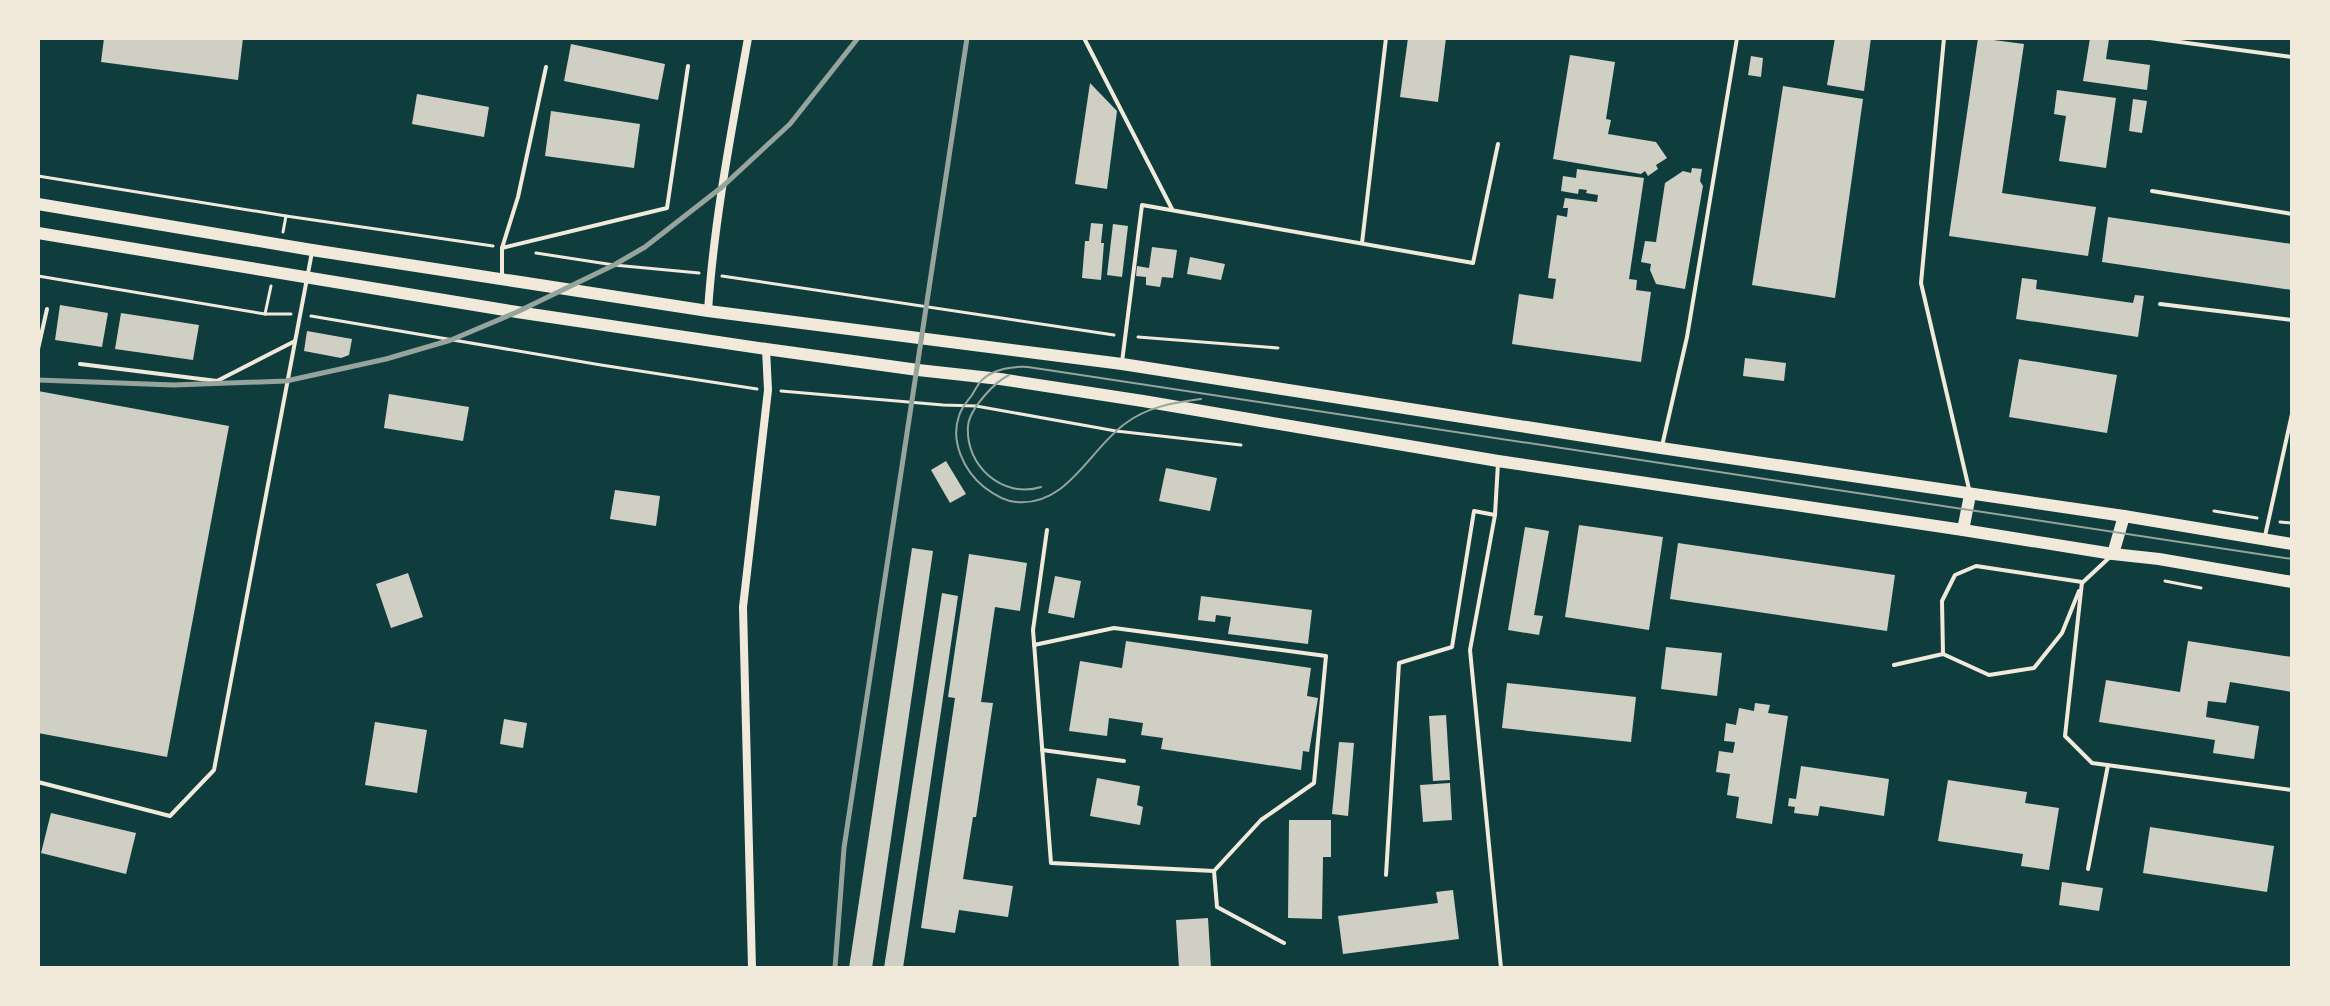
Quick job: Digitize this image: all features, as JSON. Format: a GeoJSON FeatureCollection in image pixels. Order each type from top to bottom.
{"type":"FeatureCollection","features":[{"type":"Feature","properties":{"kind":"main road"},"geometry":{"type":"LineString","coordinates":[[38,204],[708,311],[1122,364],[2292,544]]}},
{"type":"Feature","properties":{"kind":"main road"},"geometry":{"type":"LineString","coordinates":[[38,233],[517,312],[766,349],[1000,379],[1498,461],[2159,559],[2292,582]]}},
{"type":"Feature","properties":{"kind":"main road"},"geometry":{"type":"LineString","coordinates":[[1963,530],[1970,495]]}},
{"type":"Feature","properties":{"kind":"main road"},"geometry":{"type":"LineString","coordinates":[[2113,554],[2124,516]]}},
{"type":"Feature","properties":{"kind":"street"},"geometry":{"type":"LineString","coordinates":[[708,311],[722,187],[748,38]]}},
{"type":"Feature","properties":{"kind":"street"},"geometry":{"type":"LineString","coordinates":[[752,968],[743,607],[768,390],[766,349]]}},
{"type":"Feature","properties":{"kind":"lane"},"geometry":{"type":"LineString","coordinates":[[1084,38],[1172,209]]}},
{"type":"Feature","properties":{"kind":"lane"},"geometry":{"type":"LineString","coordinates":[[1362,243],[1386,38]]}},
{"type":"Feature","properties":{"kind":"lane"},"geometry":{"type":"LineString","coordinates":[[1661,448],[1687,337],[1737,38]]}},
{"type":"Feature","properties":{"kind":"lane"},"geometry":{"type":"LineString","coordinates":[[1944,38],[1921,283],[1970,495]]}},
{"type":"Feature","properties":{"kind":"lane"},"geometry":{"type":"LineString","coordinates":[[2150,38],[2292,57]]}},
{"type":"Feature","properties":{"kind":"lane"},"geometry":{"type":"LineString","coordinates":[[502,248],[667,208],[688,66]]}},
{"type":"Feature","properties":{"kind":"lane"},"geometry":{"type":"LineString","coordinates":[[502,279],[502,248],[518,197],[546,67]]}},
{"type":"Feature","properties":{"kind":"lane"},"geometry":{"type":"LineString","coordinates":[[1122,364],[1142,205],[1473,263],[1498,144]]}},
{"type":"Feature","properties":{"kind":"lane"},"geometry":{"type":"LineString","coordinates":[[2152,191],[2292,214]]}},
{"type":"Feature","properties":{"kind":"lane"},"geometry":{"type":"LineString","coordinates":[[38,782],[170,816],[214,770],[312,250]]}},
{"type":"Feature","properties":{"kind":"lane"},"geometry":{"type":"LineString","coordinates":[[2160,304],[2292,320]]}},
{"type":"Feature","properties":{"kind":"lane"},"geometry":{"type":"LineString","coordinates":[[38,349],[47,309]]}},
{"type":"Feature","properties":{"kind":"lane"},"geometry":{"type":"LineString","coordinates":[[80,364],[217,381],[295,341]]}},
{"type":"Feature","properties":{"kind":"lane"},"geometry":{"type":"LineString","coordinates":[[2264,540],[2292,414]]}},
{"type":"Feature","properties":{"kind":"lane"},"geometry":{"type":"LineString","coordinates":[[1498,461],[1495,515],[1470,650],[1501,968]]}},
{"type":"Feature","properties":{"kind":"lane"},"geometry":{"type":"LineString","coordinates":[[1386,875],[1399,663],[1452,647],[1474,511],[1495,515]]}},
{"type":"Feature","properties":{"kind":"lane"},"geometry":{"type":"LineString","coordinates":[[1047,530],[1033,630],[1051,863],[1214,871]]}},
{"type":"Feature","properties":{"kind":"lane"},"geometry":{"type":"LineString","coordinates":[[1894,665],[1943,654],[1989,675],[2034,668],[2062,633],[2082,582],[2113,554]]}},
{"type":"Feature","properties":{"kind":"lane"},"geometry":{"type":"LineString","coordinates":[[1943,654],[1942,601],[1955,575],[1976,566],[2082,582]]}},
{"type":"Feature","properties":{"kind":"lane"},"geometry":{"type":"LineString","coordinates":[[2082,582],[2065,736],[2092,763],[2292,790]]}},
{"type":"Feature","properties":{"kind":"lane"},"geometry":{"type":"LineString","coordinates":[[1034,645],[1114,628],[1326,656],[1314,783],[1261,820],[1214,871],[1217,907],[1284,943]]}},
{"type":"Feature","properties":{"kind":"lane"},"geometry":{"type":"LineString","coordinates":[[1042,750],[1124,761]]}},
{"type":"Feature","properties":{"kind":"lane"},"geometry":{"type":"LineString","coordinates":[[2088,869],[2108,765]]}},
{"type":"Feature","properties":{"kind":"path"},"geometry":{"type":"LineString","coordinates":[[38,176],[502,248]]}},
{"type":"Feature","properties":{"kind":"path"},"geometry":{"type":"LineString","coordinates":[[530,252],[711,275],[1125,336],[1278,348]]}},
{"type":"Feature","properties":{"kind":"path"},"geometry":{"type":"LineString","coordinates":[[38,276],[265,314],[300,314],[586,363],[768,390],[976,406],[1116,431],[1241,445]]}},
{"type":"Feature","properties":{"kind":"path"},"geometry":{"type":"LineString","coordinates":[[2214,511],[2292,523]]}},
{"type":"Feature","properties":{"kind":"path"},"geometry":{"type":"LineString","coordinates":[[2165,581],[2201,588]]}},
{"type":"Feature","properties":{"kind":"building"},"geometry":{"type":"Polygon","coordinates":[[[104,38],[243,38],[238,80],[101,62],[104,38]]]}},
{"type":"Feature","properties":{"kind":"building"},"geometry":{"type":"Polygon","coordinates":[[[1408,38],[1446,38],[1438,102],[1400,97],[1408,38]]]}},
{"type":"Feature","properties":{"kind":"building"},"geometry":{"type":"Polygon","coordinates":[[[1835,38],[1871,38],[1864,91],[1827,85],[1835,38]]]}},
{"type":"Feature","properties":{"kind":"building"},"geometry":{"type":"Polygon","coordinates":[[[1978,38],[2024,44],[2002,193],[2096,207],[2088,256],[1949,236],[1978,38]]]}},
{"type":"Feature","properties":{"kind":"building"},"geometry":{"type":"Polygon","coordinates":[[[2090,38],[2109,39],[2106,59],[2150,65],[2147,90],[2083,81],[2090,38]]]}},
{"type":"Feature","properties":{"kind":"building"},"geometry":{"type":"Polygon","coordinates":[[[571,44],[665,64],[658,100],[564,81],[571,44]]]}},
{"type":"Feature","properties":{"kind":"building"},"geometry":{"type":"Polygon","coordinates":[[[1570,55],[1615,62],[1606,119],[1611,120],[1608,134],[1656,142],[1667,158],[1656,165],[1658,169],[1648,176],[1645,171],[1641,174],[1553,159],[1570,55]]]}},
{"type":"Feature","properties":{"kind":"building"},"geometry":{"type":"Polygon","coordinates":[[[1751,56],[1763,58],[1761,77],[1748,75],[1751,56]]]}},
{"type":"Feature","properties":{"kind":"building"},"geometry":{"type":"Polygon","coordinates":[[[1090,83],[1117,111],[1107,189],[1075,184],[1090,83]]]}},
{"type":"Feature","properties":{"kind":"building"},"geometry":{"type":"Polygon","coordinates":[[[1783,86],[1863,99],[1835,298],[1752,285],[1783,86]]]}},
{"type":"Feature","properties":{"kind":"building"},"geometry":{"type":"Polygon","coordinates":[[[2057,90],[2116,98],[2106,168],[2059,161],[2066,116],[2054,114],[2057,90]]]}},
{"type":"Feature","properties":{"kind":"building"},"geometry":{"type":"Polygon","coordinates":[[[417,94],[489,107],[484,137],[412,124],[417,94]]]}},
{"type":"Feature","properties":{"kind":"building"},"geometry":{"type":"Polygon","coordinates":[[[2133,99],[2147,101],[2142,133],[2129,131],[2133,99]]]}},
{"type":"Feature","properties":{"kind":"building"},"geometry":{"type":"Polygon","coordinates":[[[551,111],[640,124],[634,168],[545,156],[551,111]]]}},
{"type":"Feature","properties":{"kind":"building"},"geometry":{"type":"Polygon","coordinates":[[[1692,168],[1702,169],[1700,181],[1703,186],[1685,289],[1656,284],[1650,270],[1651,264],[1641,262],[1645,241],[1656,242],[1665,183],[1683,171],[1691,173],[1692,168]]]}},
{"type":"Feature","properties":{"kind":"building"},"geometry":{"type":"Polygon","coordinates":[[[1577,169],[1644,178],[1629,279],[1637,280],[1636,290],[1651,292],[1641,362],[1512,344],[1519,294],[1553,299],[1556,279],[1548,278],[1557,215],[1567,217],[1568,208],[1563,208],[1565,198],[1597,202],[1598,195],[1586,193],[1587,190],[1579,189],[1578,194],[1561,191],[1563,176],[1576,178],[1577,169]]]}},
{"type":"Feature","properties":{"kind":"building"},"geometry":{"type":"Polygon","coordinates":[[[2108,217],[2292,244],[2292,290],[2102,262],[2108,217]]]}},
{"type":"Feature","properties":{"kind":"building"},"geometry":{"type":"Polygon","coordinates":[[[1091,223],[1103,224],[1101,280],[1082,278],[1085,241],[1089,241],[1091,223]]]}},
{"type":"Feature","properties":{"kind":"building"},"geometry":{"type":"Polygon","coordinates":[[[1113,224],[1128,226],[1122,277],[1107,275],[1113,224]]]}},
{"type":"Feature","properties":{"kind":"building"},"geometry":{"type":"Polygon","coordinates":[[[1152,247],[1177,250],[1173,278],[1162,277],[1160,287],[1146,285],[1146,277],[1136,276],[1137,266],[1149,268],[1152,247]]]}},
{"type":"Feature","properties":{"kind":"building"},"geometry":{"type":"Polygon","coordinates":[[[1190,257],[1225,264],[1221,280],[1187,274],[1190,257]]]}},
{"type":"Feature","properties":{"kind":"building"},"geometry":{"type":"Polygon","coordinates":[[[2022,278],[2037,280],[2036,289],[2133,303],[2135,295],[2144,296],[2138,337],[2016,319],[2022,278]]]}},
{"type":"Feature","properties":{"kind":"building"},"geometry":{"type":"Polygon","coordinates":[[[60,305],[108,313],[102,347],[55,340],[60,305]]]}},
{"type":"Feature","properties":{"kind":"building"},"geometry":{"type":"Polygon","coordinates":[[[121,313],[199,325],[193,360],[115,349],[121,313]]]}},
{"type":"Feature","properties":{"kind":"building"},"geometry":{"type":"Polygon","coordinates":[[[307,331],[352,339],[349,355],[341,358],[304,351],[307,331]]]}},
{"type":"Feature","properties":{"kind":"building"},"geometry":{"type":"Polygon","coordinates":[[[1745,358],[1786,363],[1784,381],[1743,376],[1745,358]]]}},
{"type":"Feature","properties":{"kind":"building"},"geometry":{"type":"Polygon","coordinates":[[[2019,359],[2117,375],[2107,433],[2009,417],[2019,359]]]}},
{"type":"Feature","properties":{"kind":"building"},"geometry":{"type":"Polygon","coordinates":[[[38,391],[229,426],[167,757],[38,733],[38,391]]]}},
{"type":"Feature","properties":{"kind":"building"},"geometry":{"type":"Polygon","coordinates":[[[389,394],[469,407],[463,441],[384,428],[389,394]]]}},
{"type":"Feature","properties":{"kind":"building"},"geometry":{"type":"Polygon","coordinates":[[[946,461],[966,494],[950,503],[931,470],[946,461]]]}},
{"type":"Feature","properties":{"kind":"building"},"geometry":{"type":"Polygon","coordinates":[[[1166,468],[1217,478],[1210,511],[1159,501],[1166,468]]]}},
{"type":"Feature","properties":{"kind":"building"},"geometry":{"type":"Polygon","coordinates":[[[615,490],[660,496],[656,526],[610,519],[615,490]]]}},
{"type":"Feature","properties":{"kind":"building"},"geometry":{"type":"Polygon","coordinates":[[[1579,525],[1663,537],[1649,630],[1565,617],[1579,525]]]}},
{"type":"Feature","properties":{"kind":"building"},"geometry":{"type":"Polygon","coordinates":[[[1525,527],[1549,531],[1534,615],[1543,616],[1539,635],[1508,630],[1525,527]]]}},
{"type":"Feature","properties":{"kind":"building"},"geometry":{"type":"Polygon","coordinates":[[[1678,543],[1895,575],[1887,631],[1670,599],[1678,543]]]}},
{"type":"Feature","properties":{"kind":"building"},"geometry":{"type":"Polygon","coordinates":[[[912,548],[933,551],[872,968],[849,968],[912,548]]]}},
{"type":"Feature","properties":{"kind":"building"},"geometry":{"type":"Polygon","coordinates":[[[969,554],[1027,563],[1020,611],[995,607],[981,702],[993,703],[963,879],[1013,886],[1008,917],[959,910],[955,933],[921,928],[955,698],[948,697],[969,554]]]}},
{"type":"Feature","properties":{"kind":"building"},"geometry":{"type":"Polygon","coordinates":[[[408,573],[423,617],[391,628],[376,584],[408,573]]]}},
{"type":"Feature","properties":{"kind":"building"},"geometry":{"type":"Polygon","coordinates":[[[1055,576],[1081,581],[1074,618],[1048,613],[1055,576]]]}},
{"type":"Feature","properties":{"kind":"building"},"geometry":{"type":"Polygon","coordinates":[[[942,593],[958,596],[903,968],[884,968],[942,593]]]}},
{"type":"Feature","properties":{"kind":"building"},"geometry":{"type":"Polygon","coordinates":[[[1201,596],[1312,610],[1308,644],[1228,634],[1231,617],[1216,615],[1215,622],[1198,620],[1201,596]]]}},
{"type":"Feature","properties":{"kind":"building"},"geometry":{"type":"Polygon","coordinates":[[[1126,641],[1311,668],[1307,696],[1318,698],[1309,752],[1303,751],[1301,770],[1161,749],[1163,738],[1141,735],[1143,723],[1109,718],[1107,736],[1069,731],[1080,661],[1122,668],[1126,641]]]}},
{"type":"Feature","properties":{"kind":"building"},"geometry":{"type":"Polygon","coordinates":[[[2188,641],[2292,657],[2292,692],[2230,682],[2226,703],[2208,701],[2206,717],[2259,726],[2254,759],[2213,753],[2215,740],[2099,722],[2106,680],[2180,692],[2188,641]]]}},
{"type":"Feature","properties":{"kind":"building"},"geometry":{"type":"Polygon","coordinates":[[[1666,647],[1722,653],[1717,696],[1661,689],[1666,647]]]}},
{"type":"Feature","properties":{"kind":"building"},"geometry":{"type":"Polygon","coordinates":[[[1507,683],[1636,697],[1631,742],[1502,728],[1507,683]]]}},
{"type":"Feature","properties":{"kind":"building"},"geometry":{"type":"Polygon","coordinates":[[[1755,703],[1770,705],[1768,713],[1788,716],[1772,824],[1736,818],[1739,797],[1727,795],[1730,774],[1716,772],[1719,751],[1733,753],[1735,742],[1724,741],[1726,723],[1736,725],[1739,708],[1754,711],[1755,703]]]}},
{"type":"Feature","properties":{"kind":"building"},"geometry":{"type":"Polygon","coordinates":[[[1446,715],[1450,780],[1433,781],[1429,716],[1446,715]]]}},
{"type":"Feature","properties":{"kind":"building"},"geometry":{"type":"Polygon","coordinates":[[[504,719],[527,723],[523,748],[500,744],[504,719]]]}},
{"type":"Feature","properties":{"kind":"building"},"geometry":{"type":"Polygon","coordinates":[[[375,722],[427,730],[417,793],[365,785],[375,722]]]}},
{"type":"Feature","properties":{"kind":"building"},"geometry":{"type":"Polygon","coordinates":[[[1339,742],[1354,743],[1348,816],[1332,814],[1339,742]]]}},
{"type":"Feature","properties":{"kind":"building"},"geometry":{"type":"Polygon","coordinates":[[[1801,766],[1889,779],[1884,816],[1820,806],[1818,816],[1794,813],[1795,807],[1788,806],[1789,798],[1796,799],[1801,766]]]}},
{"type":"Feature","properties":{"kind":"building"},"geometry":{"type":"Polygon","coordinates":[[[1097,778],[1140,786],[1137,805],[1143,807],[1140,825],[1090,816],[1097,778]]]}},
{"type":"Feature","properties":{"kind":"building"},"geometry":{"type":"Polygon","coordinates":[[[1948,780],[2027,792],[2025,803],[2059,808],[2049,870],[2021,866],[2023,854],[1938,841],[1948,780]]]}},
{"type":"Feature","properties":{"kind":"building"},"geometry":{"type":"Polygon","coordinates":[[[1450,783],[1452,820],[1423,822],[1420,785],[1450,783]]]}},
{"type":"Feature","properties":{"kind":"building"},"geometry":{"type":"Polygon","coordinates":[[[51,813],[136,833],[126,874],[41,853],[51,813]]]}},
{"type":"Feature","properties":{"kind":"building"},"geometry":{"type":"Polygon","coordinates":[[[1289,820],[1331,820],[1331,857],[1323,857],[1322,919],[1288,918],[1289,820]]]}},
{"type":"Feature","properties":{"kind":"building"},"geometry":{"type":"Polygon","coordinates":[[[2150,827],[2274,846],[2267,892],[2143,873],[2150,827]]]}},
{"type":"Feature","properties":{"kind":"building"},"geometry":{"type":"Polygon","coordinates":[[[2062,882],[2103,888],[2099,911],[2059,905],[2062,882]]]}},
{"type":"Feature","properties":{"kind":"building"},"geometry":{"type":"Polygon","coordinates":[[[1453,890],[1459,939],[1343,954],[1338,916],[1438,903],[1436,892],[1453,890]]]}},
{"type":"Feature","properties":{"kind":"building"},"geometry":{"type":"Polygon","coordinates":[[[1208,918],[1211,968],[1179,968],[1176,920],[1208,918]]]}},
{"type":"Feature","properties":{"kind":"tram line"},"geometry":{"type":"LineString","coordinates":[[1201,399],[1162,406],[1135,417],[1113,434],[1064,486],[1034,501],[1016,502],[987,490],[970,473],[956,435],[960,413],[987,376],[1010,368],[1028,367],[2292,559]]}},
{"type":"Feature","properties":{"kind":"tram line"},"geometry":{"type":"LineString","coordinates":[[1009,375],[994,386],[974,409],[968,426],[969,441],[980,466],[1000,484],[1013,488],[1041,487]]}},
{"type":"Feature","properties":{"kind":"railway"},"geometry":{"type":"LineString","coordinates":[[38,380],[174,385],[286,381],[386,359],[451,340],[517,312],[645,247],[722,187],[790,124],[858,38]]}},
{"type":"Feature","properties":{"kind":"railway"},"geometry":{"type":"LineString","coordinates":[[835,968],[844,848],[967,38]]}}]}
